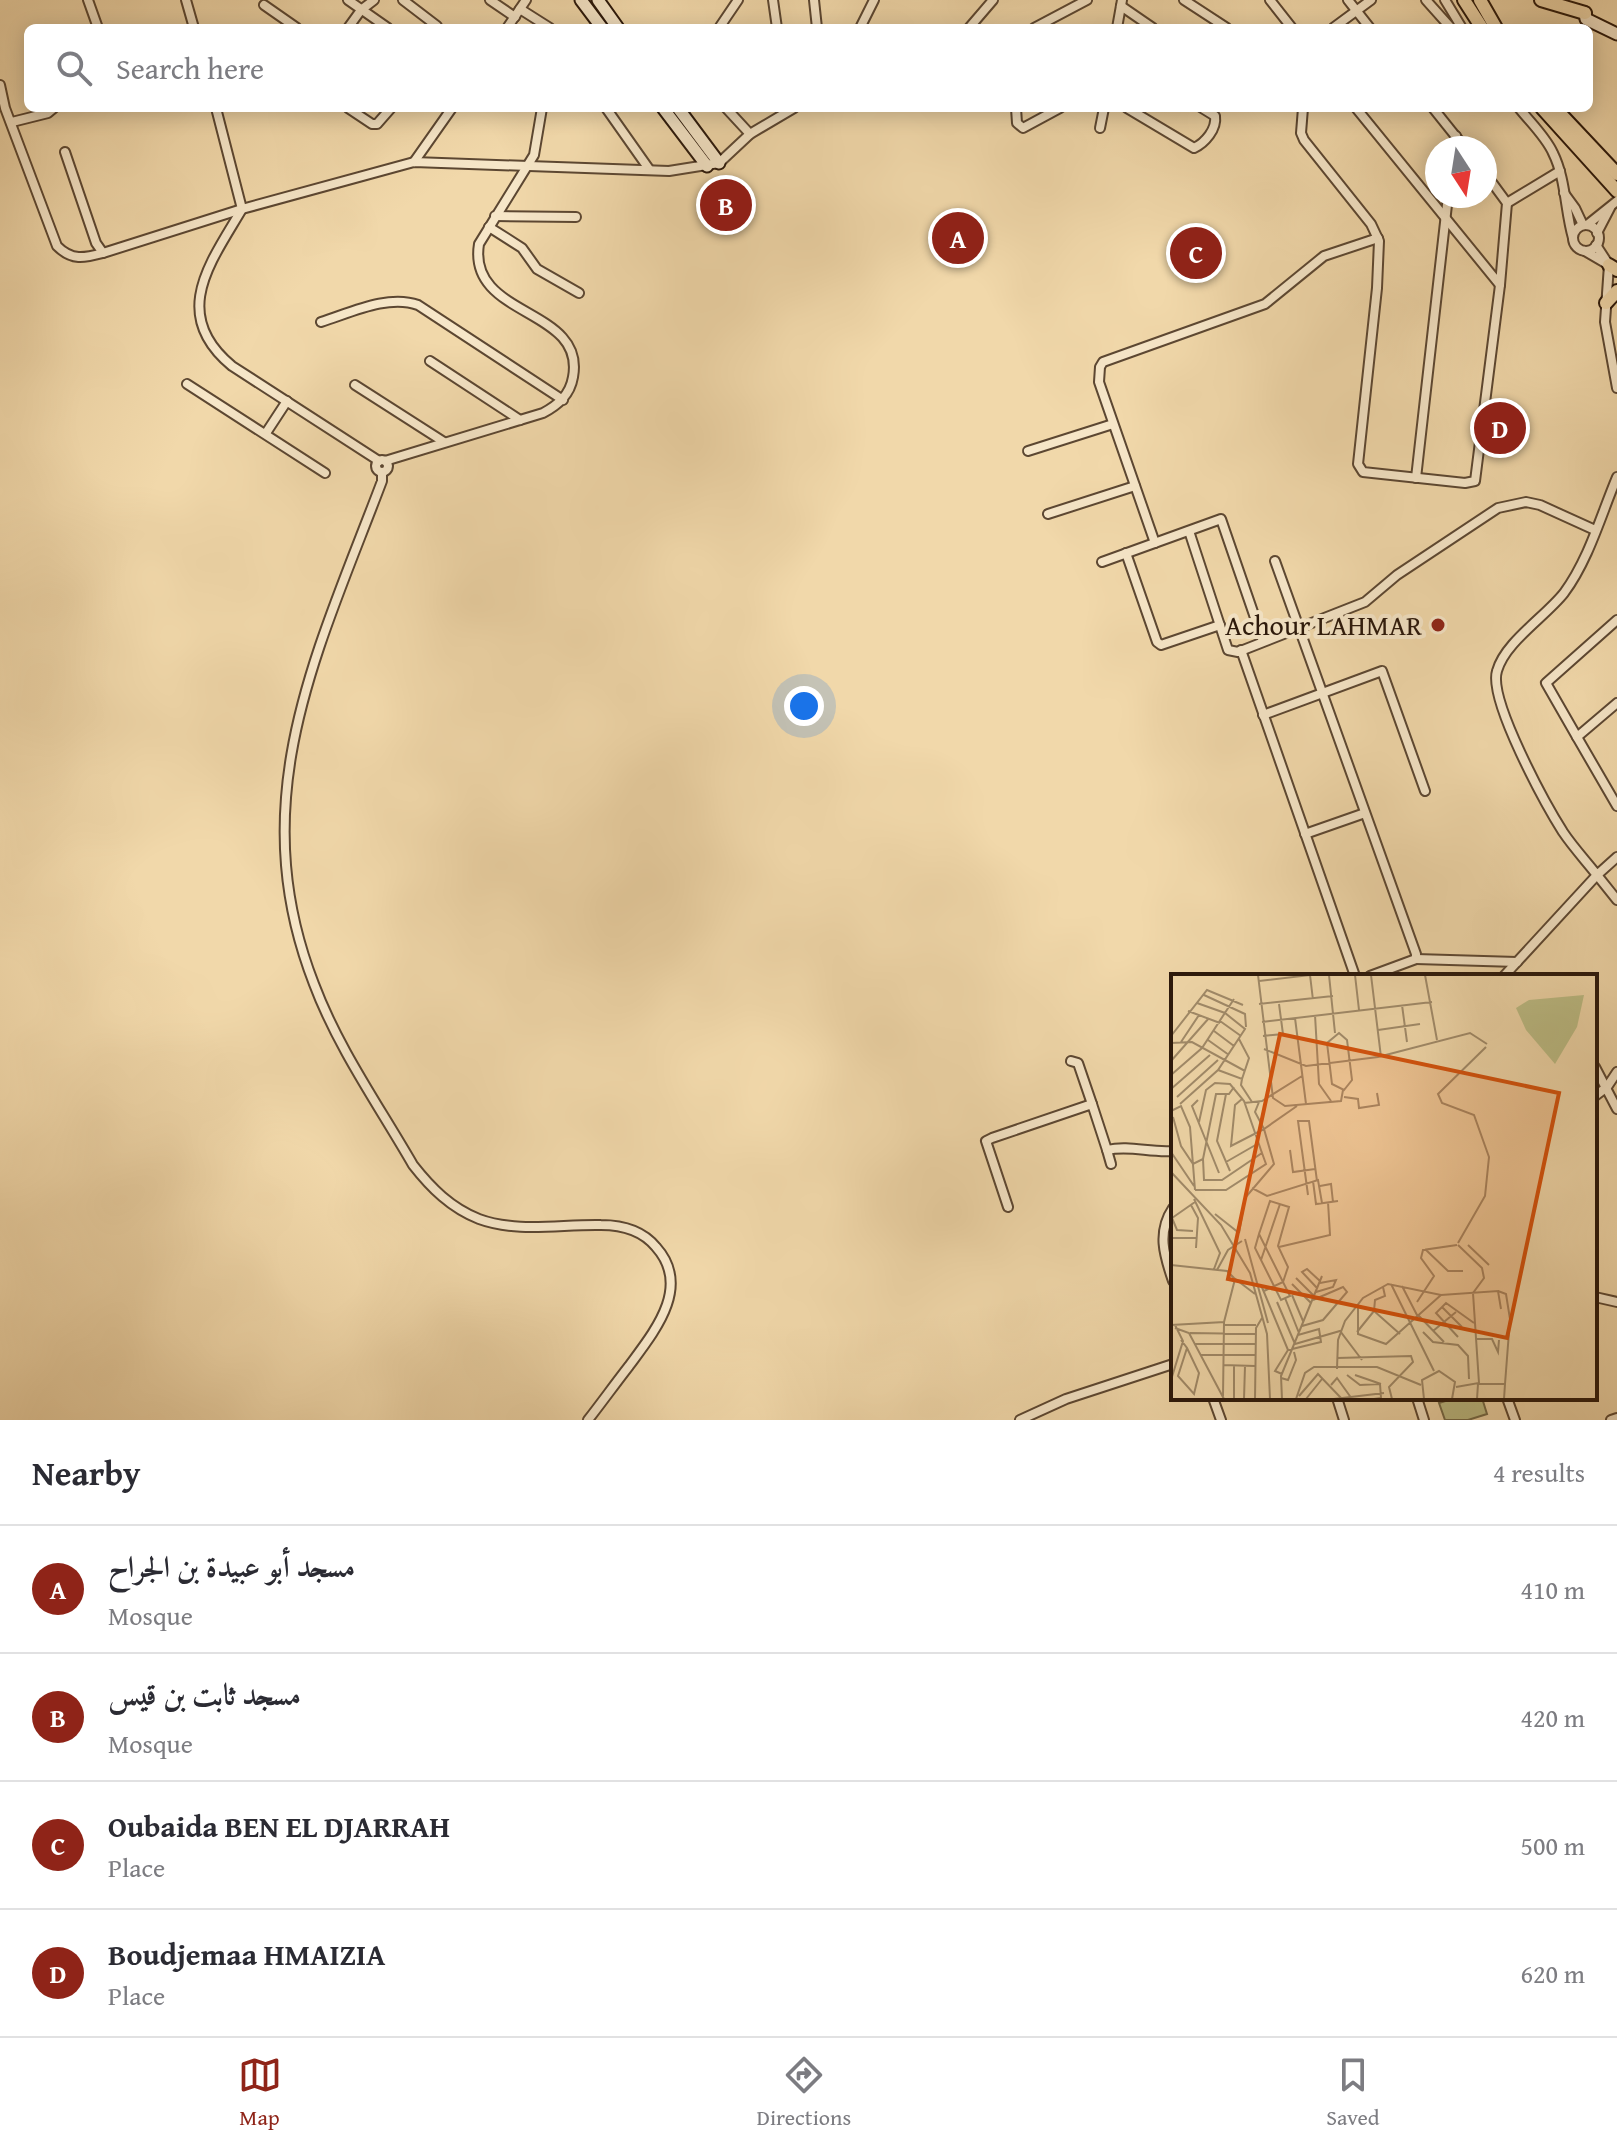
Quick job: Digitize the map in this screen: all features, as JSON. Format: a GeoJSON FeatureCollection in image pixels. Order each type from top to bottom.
{"type":"FeatureCollection","features":[{"type":"Feature","properties":{"kind":"highway"},"geometry":{"type":"LineString","coordinates":[[1464,0],[1479,24]]}},
{"type":"Feature","properties":{"kind":"highway"},"geometry":{"type":"LineString","coordinates":[[1480,0],[1494,24]]}},
{"type":"Feature","properties":{"kind":"highway"},"geometry":{"type":"LineString","coordinates":[[1541,0],[1566,6],[1583,5]]}},
{"type":"Feature","properties":{"kind":"highway"},"geometry":{"type":"LineString","coordinates":[[1546,112],[1615,180]]}},
{"type":"Feature","properties":{"kind":"highway"},"geometry":{"type":"LineString","coordinates":[[1558,112],[1615,180]]}},
{"type":"Feature","properties":{"kind":"highway"},"geometry":{"type":"LineString","coordinates":[[1606,303],[1617,291]]}},
{"type":"Feature","properties":{"kind":"main road"},"geometry":{"type":"LineString","coordinates":[[581,0],[599,24]]}},
{"type":"Feature","properties":{"kind":"main road"},"geometry":{"type":"LineString","coordinates":[[598,0],[615,24]]}},
{"type":"Feature","properties":{"kind":"main road"},"geometry":{"type":"LineString","coordinates":[[1583,5],[1617,28]]}},
{"type":"Feature","properties":{"kind":"main road"},"geometry":{"type":"LineString","coordinates":[[1583,5],[1586,19],[1617,34]]}},
{"type":"Feature","properties":{"kind":"main road"},"geometry":{"type":"LineString","coordinates":[[667,112],[713,164]]}},
{"type":"Feature","properties":{"kind":"main road"},"geometry":{"type":"LineString","coordinates":[[680,112],[713,164]]}},
{"type":"Feature","properties":{"kind":"street"},"geometry":{"type":"LineString","coordinates":[[88,0],[97,24]]}},
{"type":"Feature","properties":{"kind":"street"},"geometry":{"type":"LineString","coordinates":[[186,0],[193,24]]}},
{"type":"Feature","properties":{"kind":"street"},"geometry":{"type":"LineString","coordinates":[[348,0],[382,24]]}},
{"type":"Feature","properties":{"kind":"street"},"geometry":{"type":"LineString","coordinates":[[351,24],[361,10],[374,0]]}},
{"type":"Feature","properties":{"kind":"street"},"geometry":{"type":"LineString","coordinates":[[403,0],[434,24]]}},
{"type":"Feature","properties":{"kind":"street"},"geometry":{"type":"LineString","coordinates":[[490,0],[541,24]]}},
{"type":"Feature","properties":{"kind":"street"},"geometry":{"type":"LineString","coordinates":[[510,24],[526,0]]}},
{"type":"Feature","properties":{"kind":"street"},"geometry":{"type":"LineString","coordinates":[[722,24],[738,0]]}},
{"type":"Feature","properties":{"kind":"street"},"geometry":{"type":"LineString","coordinates":[[773,0],[776,24]]}},
{"type":"Feature","properties":{"kind":"street"},"geometry":{"type":"LineString","coordinates":[[814,0],[817,24]]}},
{"type":"Feature","properties":{"kind":"street"},"geometry":{"type":"LineString","coordinates":[[866,0],[868,11]]}},
{"type":"Feature","properties":{"kind":"street"},"geometry":{"type":"LineString","coordinates":[[862,24],[874,0]]}},
{"type":"Feature","properties":{"kind":"street"},"geometry":{"type":"LineString","coordinates":[[972,24],[993,0]]}},
{"type":"Feature","properties":{"kind":"street"},"geometry":{"type":"LineString","coordinates":[[1042,24],[1087,0]]}},
{"type":"Feature","properties":{"kind":"street"},"geometry":{"type":"LineString","coordinates":[[1184,0],[1221,24]]}},
{"type":"Feature","properties":{"kind":"street"},"geometry":{"type":"LineString","coordinates":[[1270,0],[1289,24]]}},
{"type":"Feature","properties":{"kind":"street"},"geometry":{"type":"LineString","coordinates":[[1348,0],[1367,24]]}},
{"type":"Feature","properties":{"kind":"street"},"geometry":{"type":"LineString","coordinates":[[1338,24],[1371,0]]}},
{"type":"Feature","properties":{"kind":"street"},"geometry":{"type":"LineString","coordinates":[[1426,0],[1447,24]]}},
{"type":"Feature","properties":{"kind":"street"},"geometry":{"type":"LineString","coordinates":[[1445,0],[1460,24]]}},
{"type":"Feature","properties":{"kind":"street"},"geometry":{"type":"LineString","coordinates":[[1118,24],[1121,3],[1148,24]]}},
{"type":"Feature","properties":{"kind":"street"},"geometry":{"type":"LineString","coordinates":[[264,5],[291,24]]}},
{"type":"Feature","properties":{"kind":"street"},"geometry":{"type":"LineString","coordinates":[[0,85],[5,108],[57,246],[75,258],[103,253],[242,209],[414,162],[669,171],[713,164],[750,134],[787,112]]}},
{"type":"Feature","properties":{"kind":"street"},"geometry":{"type":"LineString","coordinates":[[12,122],[49,112]]}},
{"type":"Feature","properties":{"kind":"street"},"geometry":{"type":"LineString","coordinates":[[217,112],[242,209],[203,277],[200,292],[207,337],[221,358],[382,461]]}},
{"type":"Feature","properties":{"kind":"street"},"geometry":{"type":"LineString","coordinates":[[354,112],[377,124],[388,112]]}},
{"type":"Feature","properties":{"kind":"street"},"geometry":{"type":"LineString","coordinates":[[414,162],[449,112]]}},
{"type":"Feature","properties":{"kind":"street"},"geometry":{"type":"LineString","coordinates":[[541,112],[537,143],[528,166],[479,244],[477,258],[487,283],[497,294],[553,328],[569,344],[575,367],[573,380],[563,400],[543,413],[382,461],[376,467],[382,473],[382,481],[310,671],[296,723],[284,821],[286,868],[295,923],[313,984],[340,1040],[413,1165],[427,1183],[460,1210],[491,1222],[518,1226],[618,1225],[635,1230],[648,1238],[665,1260],[670,1273],[668,1307],[657,1328],[588,1420]]}},
{"type":"Feature","properties":{"kind":"street"},"geometry":{"type":"LineString","coordinates":[[609,112],[649,169]]}},
{"type":"Feature","properties":{"kind":"street"},"geometry":{"type":"LineString","coordinates":[[730,112],[750,134]]}},
{"type":"Feature","properties":{"kind":"street"},"geometry":{"type":"LineString","coordinates":[[1016,112],[1017,123],[1023,128],[1053,112]]}},
{"type":"Feature","properties":{"kind":"street"},"geometry":{"type":"LineString","coordinates":[[1100,128],[1103,112]]}},
{"type":"Feature","properties":{"kind":"street"},"geometry":{"type":"LineString","coordinates":[[1134,112],[1194,148],[1203,144],[1216,124],[1215,116],[1208,112]]}},
{"type":"Feature","properties":{"kind":"street"},"geometry":{"type":"LineString","coordinates":[[1303,112],[1301,133],[1304,140],[1371,224],[1378,238],[1377,288],[1358,464],[1363,472],[1465,483],[1477,478],[1507,203],[1497,189]]}},
{"type":"Feature","properties":{"kind":"street"},"geometry":{"type":"LineString","coordinates":[[1359,112],[1500,285]]}},
{"type":"Feature","properties":{"kind":"street"},"geometry":{"type":"LineString","coordinates":[[1436,112],[1456,136]]}},
{"type":"Feature","properties":{"kind":"street"},"geometry":{"type":"LineString","coordinates":[[1522,112],[1552,151],[1560,171],[1565,212],[1576,246],[1613,267]]}},
{"type":"Feature","properties":{"kind":"street"},"geometry":{"type":"LineString","coordinates":[[65,152],[96,243],[103,253]]}},
{"type":"Feature","properties":{"kind":"street"},"geometry":{"type":"LineString","coordinates":[[1507,203],[1560,171]]}},
{"type":"Feature","properties":{"kind":"street"},"geometry":{"type":"LineString","coordinates":[[1563,193],[1585,225],[1597,233]]}},
{"type":"Feature","properties":{"kind":"street"},"geometry":{"type":"LineString","coordinates":[[1573,238],[1575,230],[1614,204]]}},
{"type":"Feature","properties":{"kind":"street"},"geometry":{"type":"LineString","coordinates":[[1614,204],[1597,233],[1596,245],[1613,267],[1605,322],[1617,388]]}},
{"type":"Feature","properties":{"kind":"street"},"geometry":{"type":"LineString","coordinates":[[1416,478],[1446,208]]}},
{"type":"Feature","properties":{"kind":"street"},"geometry":{"type":"LineString","coordinates":[[495,216],[576,217]]}},
{"type":"Feature","properties":{"kind":"street"},"geometry":{"type":"LineString","coordinates":[[489,227],[522,248],[537,269],[579,293]]}},
{"type":"Feature","properties":{"kind":"street"},"geometry":{"type":"LineString","coordinates":[[1155,543],[1099,382],[1103,362],[1265,304],[1324,256],[1378,238]]}},
{"type":"Feature","properties":{"kind":"street"},"geometry":{"type":"LineString","coordinates":[[1584,250],[1596,245]]}},
{"type":"Feature","properties":{"kind":"street"},"geometry":{"type":"LineString","coordinates":[[321,322],[391,301],[407,301],[418,305],[563,400]]}},
{"type":"Feature","properties":{"kind":"street"},"geometry":{"type":"LineString","coordinates":[[430,361],[520,420]]}},
{"type":"Feature","properties":{"kind":"street"},"geometry":{"type":"LineString","coordinates":[[187,384],[325,473]]}},
{"type":"Feature","properties":{"kind":"street"},"geometry":{"type":"LineString","coordinates":[[355,385],[444,442]]}},
{"type":"Feature","properties":{"kind":"street"},"geometry":{"type":"LineString","coordinates":[[266,433],[287,401]]}},
{"type":"Feature","properties":{"kind":"street"},"geometry":{"type":"LineString","coordinates":[[1028,451],[1113,424]]}},
{"type":"Feature","properties":{"kind":"street"},"geometry":{"type":"LineString","coordinates":[[1617,477],[1584,558],[1564,593],[1504,657],[1496,673],[1497,691],[1523,759],[1563,832],[1617,900]]}},
{"type":"Feature","properties":{"kind":"street"},"geometry":{"type":"LineString","coordinates":[[1048,514],[1135,486]]}},
{"type":"Feature","properties":{"kind":"street"},"geometry":{"type":"LineString","coordinates":[[1189,531],[1228,650],[1241,650],[1365,602],[1397,575],[1498,508],[1526,502],[1540,505],[1595,530]]}},
{"type":"Feature","properties":{"kind":"street"},"geometry":{"type":"LineString","coordinates":[[1102,562],[1221,519],[1263,641]]}},
{"type":"Feature","properties":{"kind":"street"},"geometry":{"type":"LineString","coordinates":[[1126,553],[1157,642],[1161,645],[1220,625]]}},
{"type":"Feature","properties":{"kind":"street"},"geometry":{"type":"LineString","coordinates":[[1275,561],[1416,959]]}},
{"type":"Feature","properties":{"kind":"street"},"geometry":{"type":"LineString","coordinates":[[1617,620],[1546,683],[1617,806]]}},
{"type":"Feature","properties":{"kind":"street"},"geometry":{"type":"LineString","coordinates":[[1241,650],[1354,974]]}},
{"type":"Feature","properties":{"kind":"street"},"geometry":{"type":"LineString","coordinates":[[1263,715],[1382,671],[1425,791]]}},
{"type":"Feature","properties":{"kind":"street"},"geometry":{"type":"LineString","coordinates":[[1577,737],[1617,703]]}},
{"type":"Feature","properties":{"kind":"street"},"geometry":{"type":"LineString","coordinates":[[1609,792],[1617,784]]}},
{"type":"Feature","properties":{"kind":"street"},"geometry":{"type":"LineString","coordinates":[[1305,834],[1365,813]]}},
{"type":"Feature","properties":{"kind":"street"},"geometry":{"type":"LineString","coordinates":[[1506,974],[1617,857]]}},
{"type":"Feature","properties":{"kind":"street"},"geometry":{"type":"LineString","coordinates":[[1375,974],[1416,959],[1517,962]]}},
{"type":"Feature","properties":{"kind":"street"},"geometry":{"type":"LineString","coordinates":[[1071,1061],[1078,1063],[1111,1164]]}},
{"type":"Feature","properties":{"kind":"street"},"geometry":{"type":"LineString","coordinates":[[1597,1070],[1617,1109]]}},
{"type":"Feature","properties":{"kind":"street"},"geometry":{"type":"LineString","coordinates":[[1597,1094],[1607,1087],[1617,1072]]}},
{"type":"Feature","properties":{"kind":"street"},"geometry":{"type":"LineString","coordinates":[[1008,1207],[986,1141],[1092,1104]]}},
{"type":"Feature","properties":{"kind":"street"},"geometry":{"type":"LineString","coordinates":[[1107,1150],[1138,1148],[1152,1152],[1171,1151]]}},
{"type":"Feature","properties":{"kind":"street"},"geometry":{"type":"LineString","coordinates":[[1171,1212],[1162,1237],[1171,1273]]}},
{"type":"Feature","properties":{"kind":"street"},"geometry":{"type":"LineString","coordinates":[[1597,1297],[1617,1302]]}},
{"type":"Feature","properties":{"kind":"street"},"geometry":{"type":"LineString","coordinates":[[1026,1418],[1066,1399],[1171,1365]]}},
{"type":"Feature","properties":{"kind":"street"},"geometry":{"type":"LineString","coordinates":[[1214,1400],[1221,1420]]}},
{"type":"Feature","properties":{"kind":"street"},"geometry":{"type":"LineString","coordinates":[[1338,1400],[1344,1420]]}},
{"type":"Feature","properties":{"kind":"street"},"geometry":{"type":"LineString","coordinates":[[1418,1400],[1424,1420]]}},
{"type":"Feature","properties":{"kind":"street"},"geometry":{"type":"LineString","coordinates":[[1508,1400],[1515,1420]]}},
{"type":"Feature","properties":{"kind":"street"},"geometry":{"type":"LineString","coordinates":[[1611,1420],[1617,1418]]}},
{"type":"Feature","properties":{"kind":"green space"},"geometry":{"type":"Polygon","coordinates":[[[1483,1400],[1487,1414],[1468,1420],[1445,1420],[1439,1403],[1483,1400]]]}},
{"type":"Feature","properties":{"kind":"place","name":"مسجد ثابت بن قيس"},"geometry":{"type":"Point","coordinates":[726,205]}},
{"type":"Feature","properties":{"kind":"place","name":"مسجد أبو عبيدة بن الجراح"},"geometry":{"type":"Point","coordinates":[958,238]}},
{"type":"Feature","properties":{"kind":"place","name":"Oubaida BEN EL DJARRAH"},"geometry":{"type":"Point","coordinates":[1196,253]}},
{"type":"Feature","properties":{"kind":"place","name":"Boudjemaa HMAIZIA"},"geometry":{"type":"Point","coordinates":[1500,428]}},
{"type":"Feature","properties":{"kind":"place","name":"Achour LAHMAR"},"geometry":{"type":"Point","coordinates":[1438,625]}}]}
